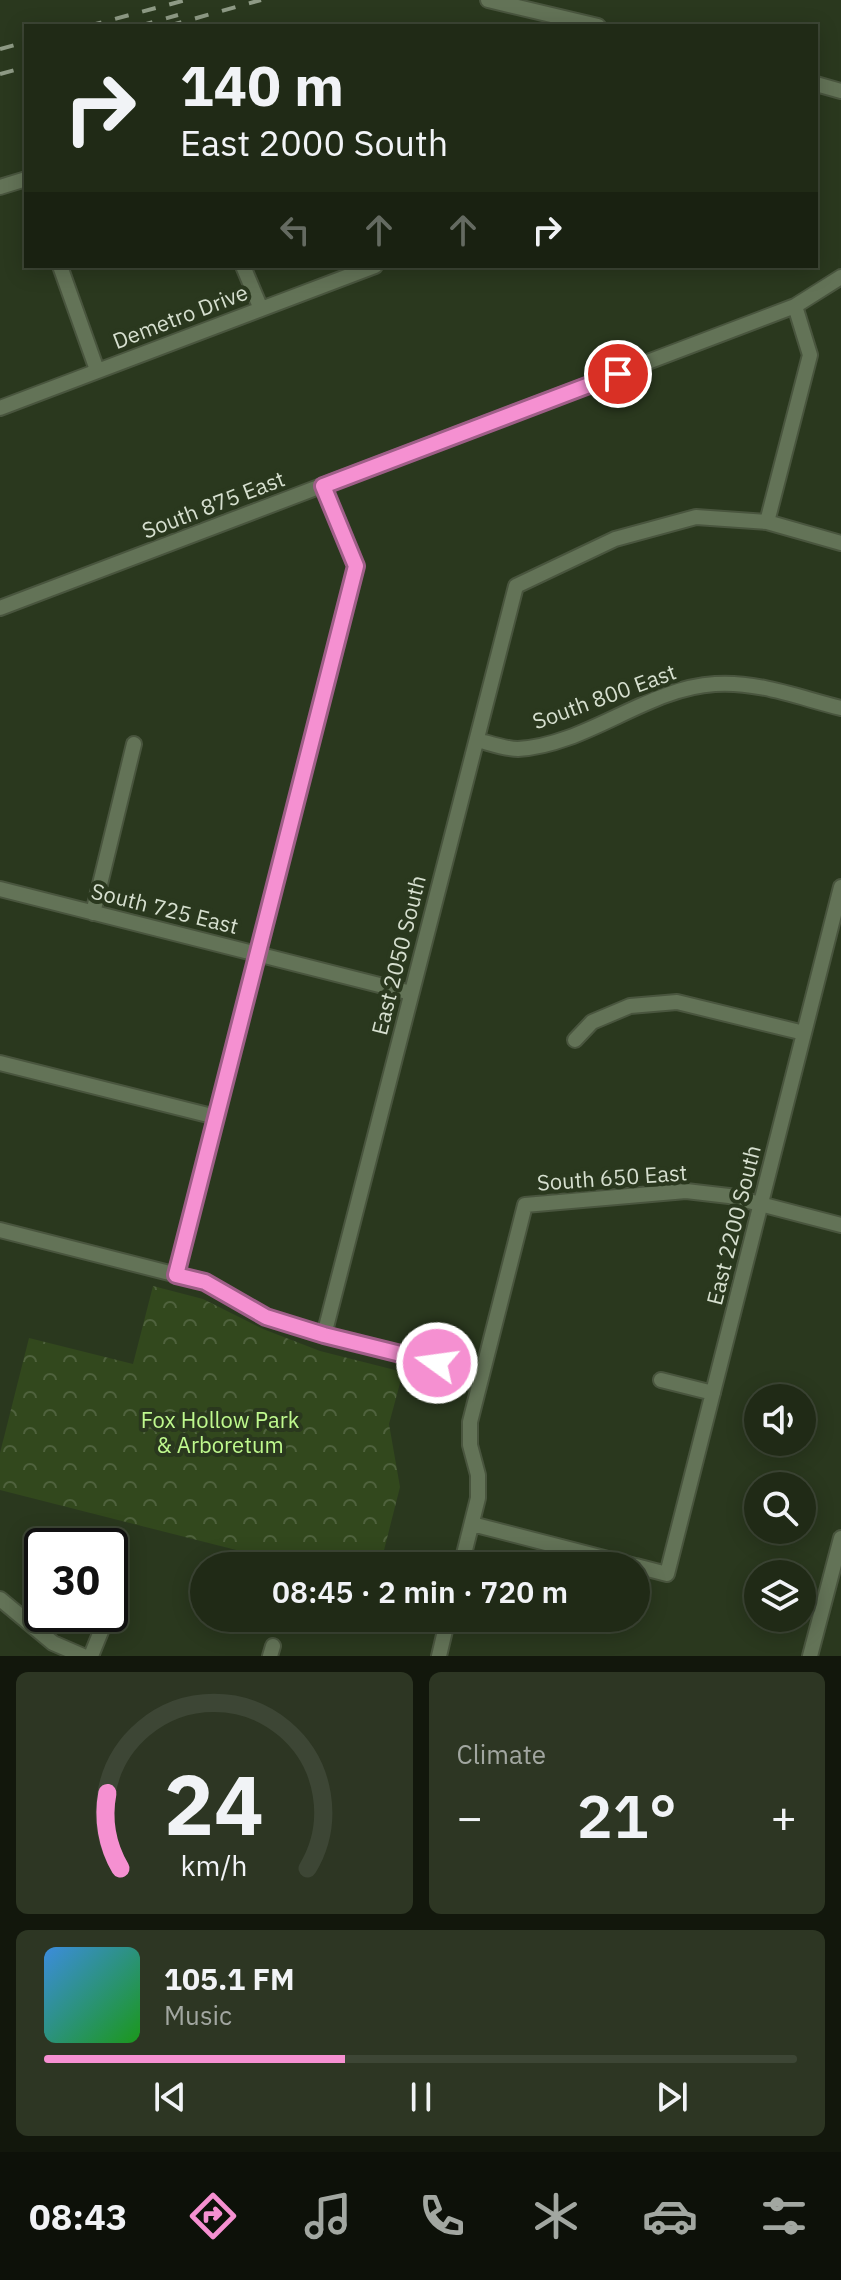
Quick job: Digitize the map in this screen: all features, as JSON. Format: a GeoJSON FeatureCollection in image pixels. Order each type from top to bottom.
{"type":"FeatureCollection","features":[{"type":"Feature","properties":{"kind":"street"},"geometry":{"type":"LineString","coordinates":[[488,0],[590,24]]}},
{"type":"Feature","properties":{"kind":"street"},"geometry":{"type":"LineString","coordinates":[[818,85],[841,91]]}},
{"type":"Feature","properties":{"kind":"street"},"geometry":{"type":"LineString","coordinates":[[0,187],[24,180]]}},
{"type":"Feature","properties":{"kind":"street"},"geometry":{"type":"LineString","coordinates":[[61,268],[97,370]]}},
{"type":"Feature","properties":{"kind":"street"},"geometry":{"type":"LineString","coordinates":[[244,268],[261,309]]}},
{"type":"Feature","properties":{"kind":"street","name":"Demetro Drive"},"geometry":{"type":"LineString","coordinates":[[0,408],[370,268]]}},
{"type":"Feature","properties":{"kind":"street","name":"South 875 East"},"geometry":{"type":"LineString","coordinates":[[0,608],[795,306],[841,277]]}},
{"type":"Feature","properties":{"kind":"street"},"geometry":{"type":"LineString","coordinates":[[795,306],[810,355],[767,522],[841,543]]}},
{"type":"Feature","properties":{"kind":"street"},"geometry":{"type":"LineString","coordinates":[[176,1275],[356,566],[323,486]]}},
{"type":"Feature","properties":{"kind":"street","name":"East 2050 South"},"geometry":{"type":"LineString","coordinates":[[324,1335],[516,586],[615,539],[696,517],[767,522]]}},
{"type":"Feature","properties":{"kind":"street","name":"South 800 East"},"geometry":{"type":"LineString","coordinates":[[477,740],[516,749],[553,742],[683,690],[713,684],[746,684],[841,708]]}},
{"type":"Feature","properties":{"kind":"street"},"geometry":{"type":"LineString","coordinates":[[93,913],[134,744]]}},
{"type":"Feature","properties":{"kind":"street","name":"East 2200 South"},"geometry":{"type":"LineString","coordinates":[[650,1570],[667,1574],[841,887]]}},
{"type":"Feature","properties":{"kind":"street","name":"South 725 East"},"geometry":{"type":"LineString","coordinates":[[0,889],[411,993]]}},
{"type":"Feature","properties":{"kind":"street"},"geometry":{"type":"LineString","coordinates":[[575,1040],[592,1022],[630,1006],[677,1002],[804,1033]]}},
{"type":"Feature","properties":{"kind":"street"},"geometry":{"type":"LineString","coordinates":[[0,1063],[216,1117]]}},
{"type":"Feature","properties":{"kind":"street","name":"South 650 East"},"geometry":{"type":"LineString","coordinates":[[482,1374],[525,1205],[686,1191],[729,1196],[841,1225]]}},
{"type":"Feature","properties":{"kind":"street"},"geometry":{"type":"LineString","coordinates":[[0,1230],[205,1282],[266,1317],[324,1335],[482,1374],[470,1422],[470,1445],[478,1475],[478,1498],[465,1552]]}},
{"type":"Feature","properties":{"kind":"street"},"geometry":{"type":"LineString","coordinates":[[661,1380],[713,1393]]}},
{"type":"Feature","properties":{"kind":"street"},"geometry":{"type":"LineString","coordinates":[[472,1524],[581,1552]]}},
{"type":"Feature","properties":{"kind":"street"},"geometry":{"type":"LineString","coordinates":[[810,1656],[841,1538]]}},
{"type":"Feature","properties":{"kind":"street"},"geometry":{"type":"LineString","coordinates":[[0,1599],[53,1643],[83,1656]]}},
{"type":"Feature","properties":{"kind":"street"},"geometry":{"type":"LineString","coordinates":[[91,1656],[101,1632]]}},
{"type":"Feature","properties":{"kind":"street"},"geometry":{"type":"LineString","coordinates":[[439,1656],[445,1632]]}},
{"type":"Feature","properties":{"kind":"green space","name":"Fox Hollow Park & Arboretum"},"geometry":{"type":"Polygon","coordinates":[[[153,1286],[203,1299],[263,1329],[320,1351],[403,1372],[389,1424],[400,1487],[384,1552],[244,1552],[0,1490],[0,1453],[29,1338],[133,1364],[153,1286]]]}},
{"type":"Feature","properties":{"kind":"railway"},"geometry":{"type":"LineString","coordinates":[[96,24],[186,0]]}},
{"type":"Feature","properties":{"kind":"railway"},"geometry":{"type":"LineString","coordinates":[[175,24],[261,0]]}},
{"type":"Feature","properties":{"kind":"railway"},"geometry":{"type":"LineString","coordinates":[[146,24],[178,15]]}},
{"type":"Feature","properties":{"kind":"railway"},"geometry":{"type":"LineString","coordinates":[[0,49],[24,43]]}},
{"type":"Feature","properties":{"kind":"railway"},"geometry":{"type":"LineString","coordinates":[[0,74],[24,68]]}},
{"type":"Feature","properties":{"kind":"route"},"geometry":{"type":"LineString","coordinates":[[437,1363],[266,1317],[205,1282],[176,1275],[356,566],[323,486],[618,374]]}}]}
